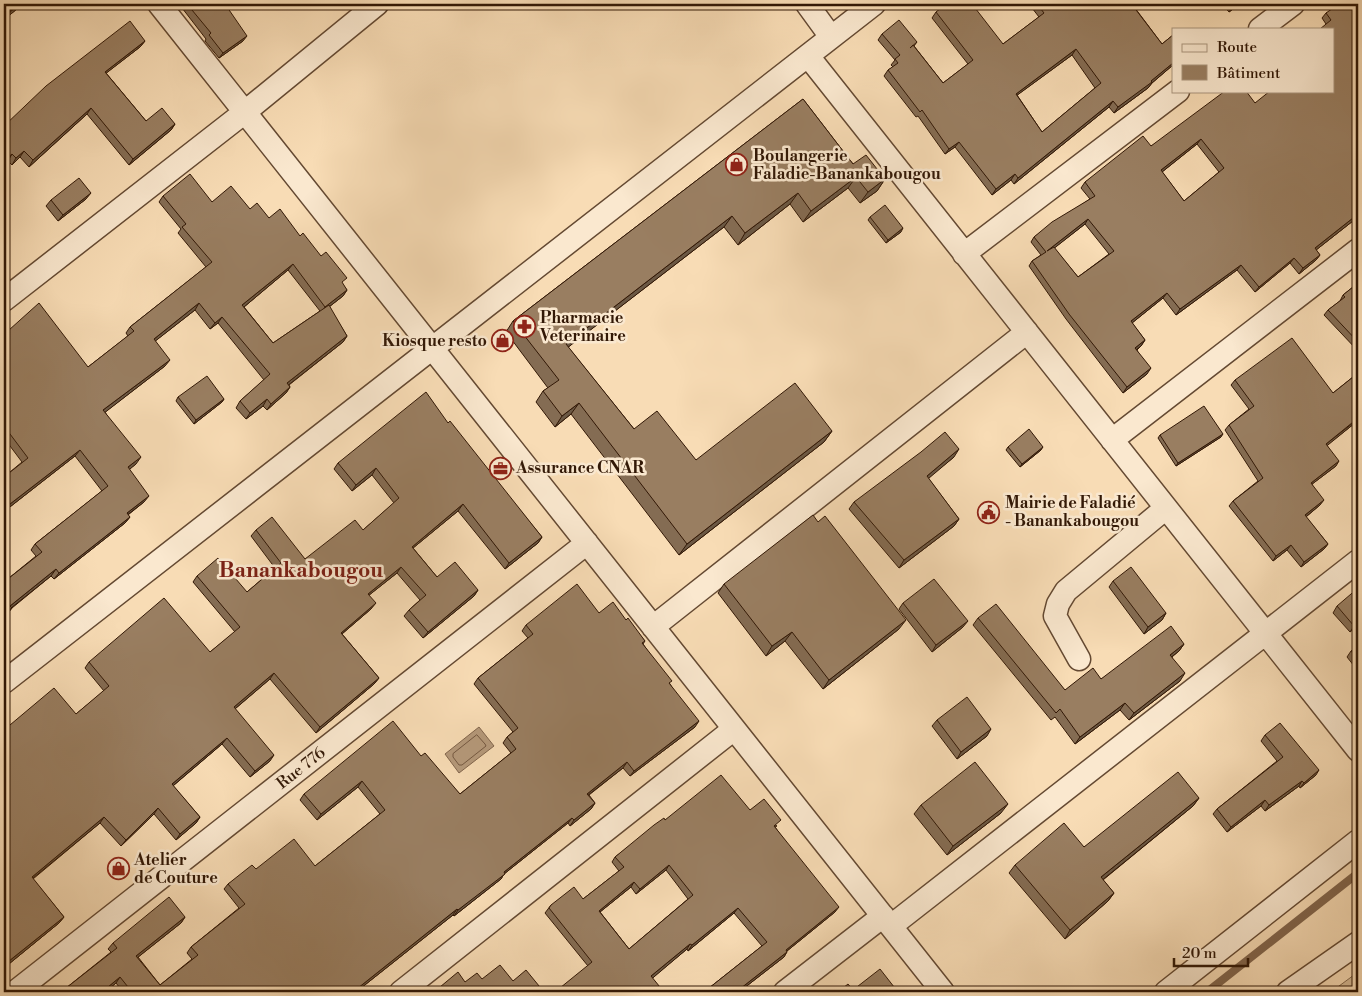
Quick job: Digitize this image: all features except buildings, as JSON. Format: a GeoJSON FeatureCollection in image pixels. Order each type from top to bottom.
{"type":"FeatureCollection","features":[{"type":"Feature","properties":{"kind":"street"},"geometry":{"type":"LineString","coordinates":[[159,4],[943,992]]}},
{"type":"Feature","properties":{"kind":"street"},"geometry":{"type":"LineString","coordinates":[[4,300],[245,112],[378,4]]}},
{"type":"Feature","properties":{"kind":"street"},"geometry":{"type":"LineString","coordinates":[[807,4],[831,37]]}},
{"type":"Feature","properties":{"kind":"street"},"geometry":{"type":"LineString","coordinates":[[4,682],[874,4]]}},
{"type":"Feature","properties":{"kind":"street"},"geometry":{"type":"LineString","coordinates":[[1261,28],[1293,4]]}},
{"type":"Feature","properties":{"kind":"street"},"geometry":{"type":"LineString","coordinates":[[808,56],[1358,750]]}},
{"type":"Feature","properties":{"kind":"street"},"geometry":{"type":"LineString","coordinates":[[964,254],[1177,92]]}},
{"type":"Feature","properties":{"kind":"street"},"geometry":{"type":"LineString","coordinates":[[1112,440],[1358,250]]}},
{"type":"Feature","properties":{"kind":"street"},"geometry":{"type":"LineString","coordinates":[[653,627],[1027,332]]}},
{"type":"Feature","properties":{"kind":"street"},"geometry":{"type":"LineString","coordinates":[[1079,659],[1055,616],[1058,604],[1066,591],[1166,508]]}},
{"type":"Feature","properties":{"kind":"street","name":"Rue 776"},"geometry":{"type":"LineString","coordinates":[[15,992],[587,543]]}},
{"type":"Feature","properties":{"kind":"street"},"geometry":{"type":"LineString","coordinates":[[786,992],[887,921],[1358,561]]}},
{"type":"Feature","properties":{"kind":"street"},"geometry":{"type":"LineString","coordinates":[[401,992],[734,729]]}},
{"type":"Feature","properties":{"kind":"street"},"geometry":{"type":"LineString","coordinates":[[1166,992],[1358,841]]}},
{"type":"Feature","properties":{"kind":"street"},"geometry":{"type":"LineString","coordinates":[[1288,992],[1358,943]]}},
{"type":"Feature","properties":{"kind":"shaded area"},"geometry":{"type":"Polygon","coordinates":[[[1358,972],[1358,992],[1331,992],[1358,972]]]}},
{"type":"Feature","properties":{"kind":"water"},"geometry":{"type":"Polygon","coordinates":[[[479,727],[494,746],[459,773],[445,754],[479,727]]]}},
{"type":"Feature","properties":{"kind":"waterway"},"geometry":{"type":"LineString","coordinates":[[1207,992],[1358,873]]}},
{"type":"Feature","properties":{"kind":"place","name":"Boulangerie Faladie-Banankabougou"},"geometry":{"type":"Point","coordinates":[737,165]}},
{"type":"Feature","properties":{"kind":"place","name":"Pharmacie Veterinaire"},"geometry":{"type":"Point","coordinates":[524,327]}},
{"type":"Feature","properties":{"kind":"place","name":"Kiosque resto"},"geometry":{"type":"Point","coordinates":[503,341]}},
{"type":"Feature","properties":{"kind":"place","name":"Assurance CNAR"},"geometry":{"type":"Point","coordinates":[500,468]}},
{"type":"Feature","properties":{"kind":"place","name":"Mairie de Faladié - Banankabougou"},"geometry":{"type":"Point","coordinates":[989,512]}},
{"type":"Feature","properties":{"kind":"place","name":"Atelier de Couture"},"geometry":{"type":"Point","coordinates":[118,869]}},
{"type":"Feature","properties":{"kind":"district","name":"Banankabougou"},"geometry":{"type":"Point","coordinates":[301,571]}}]}
